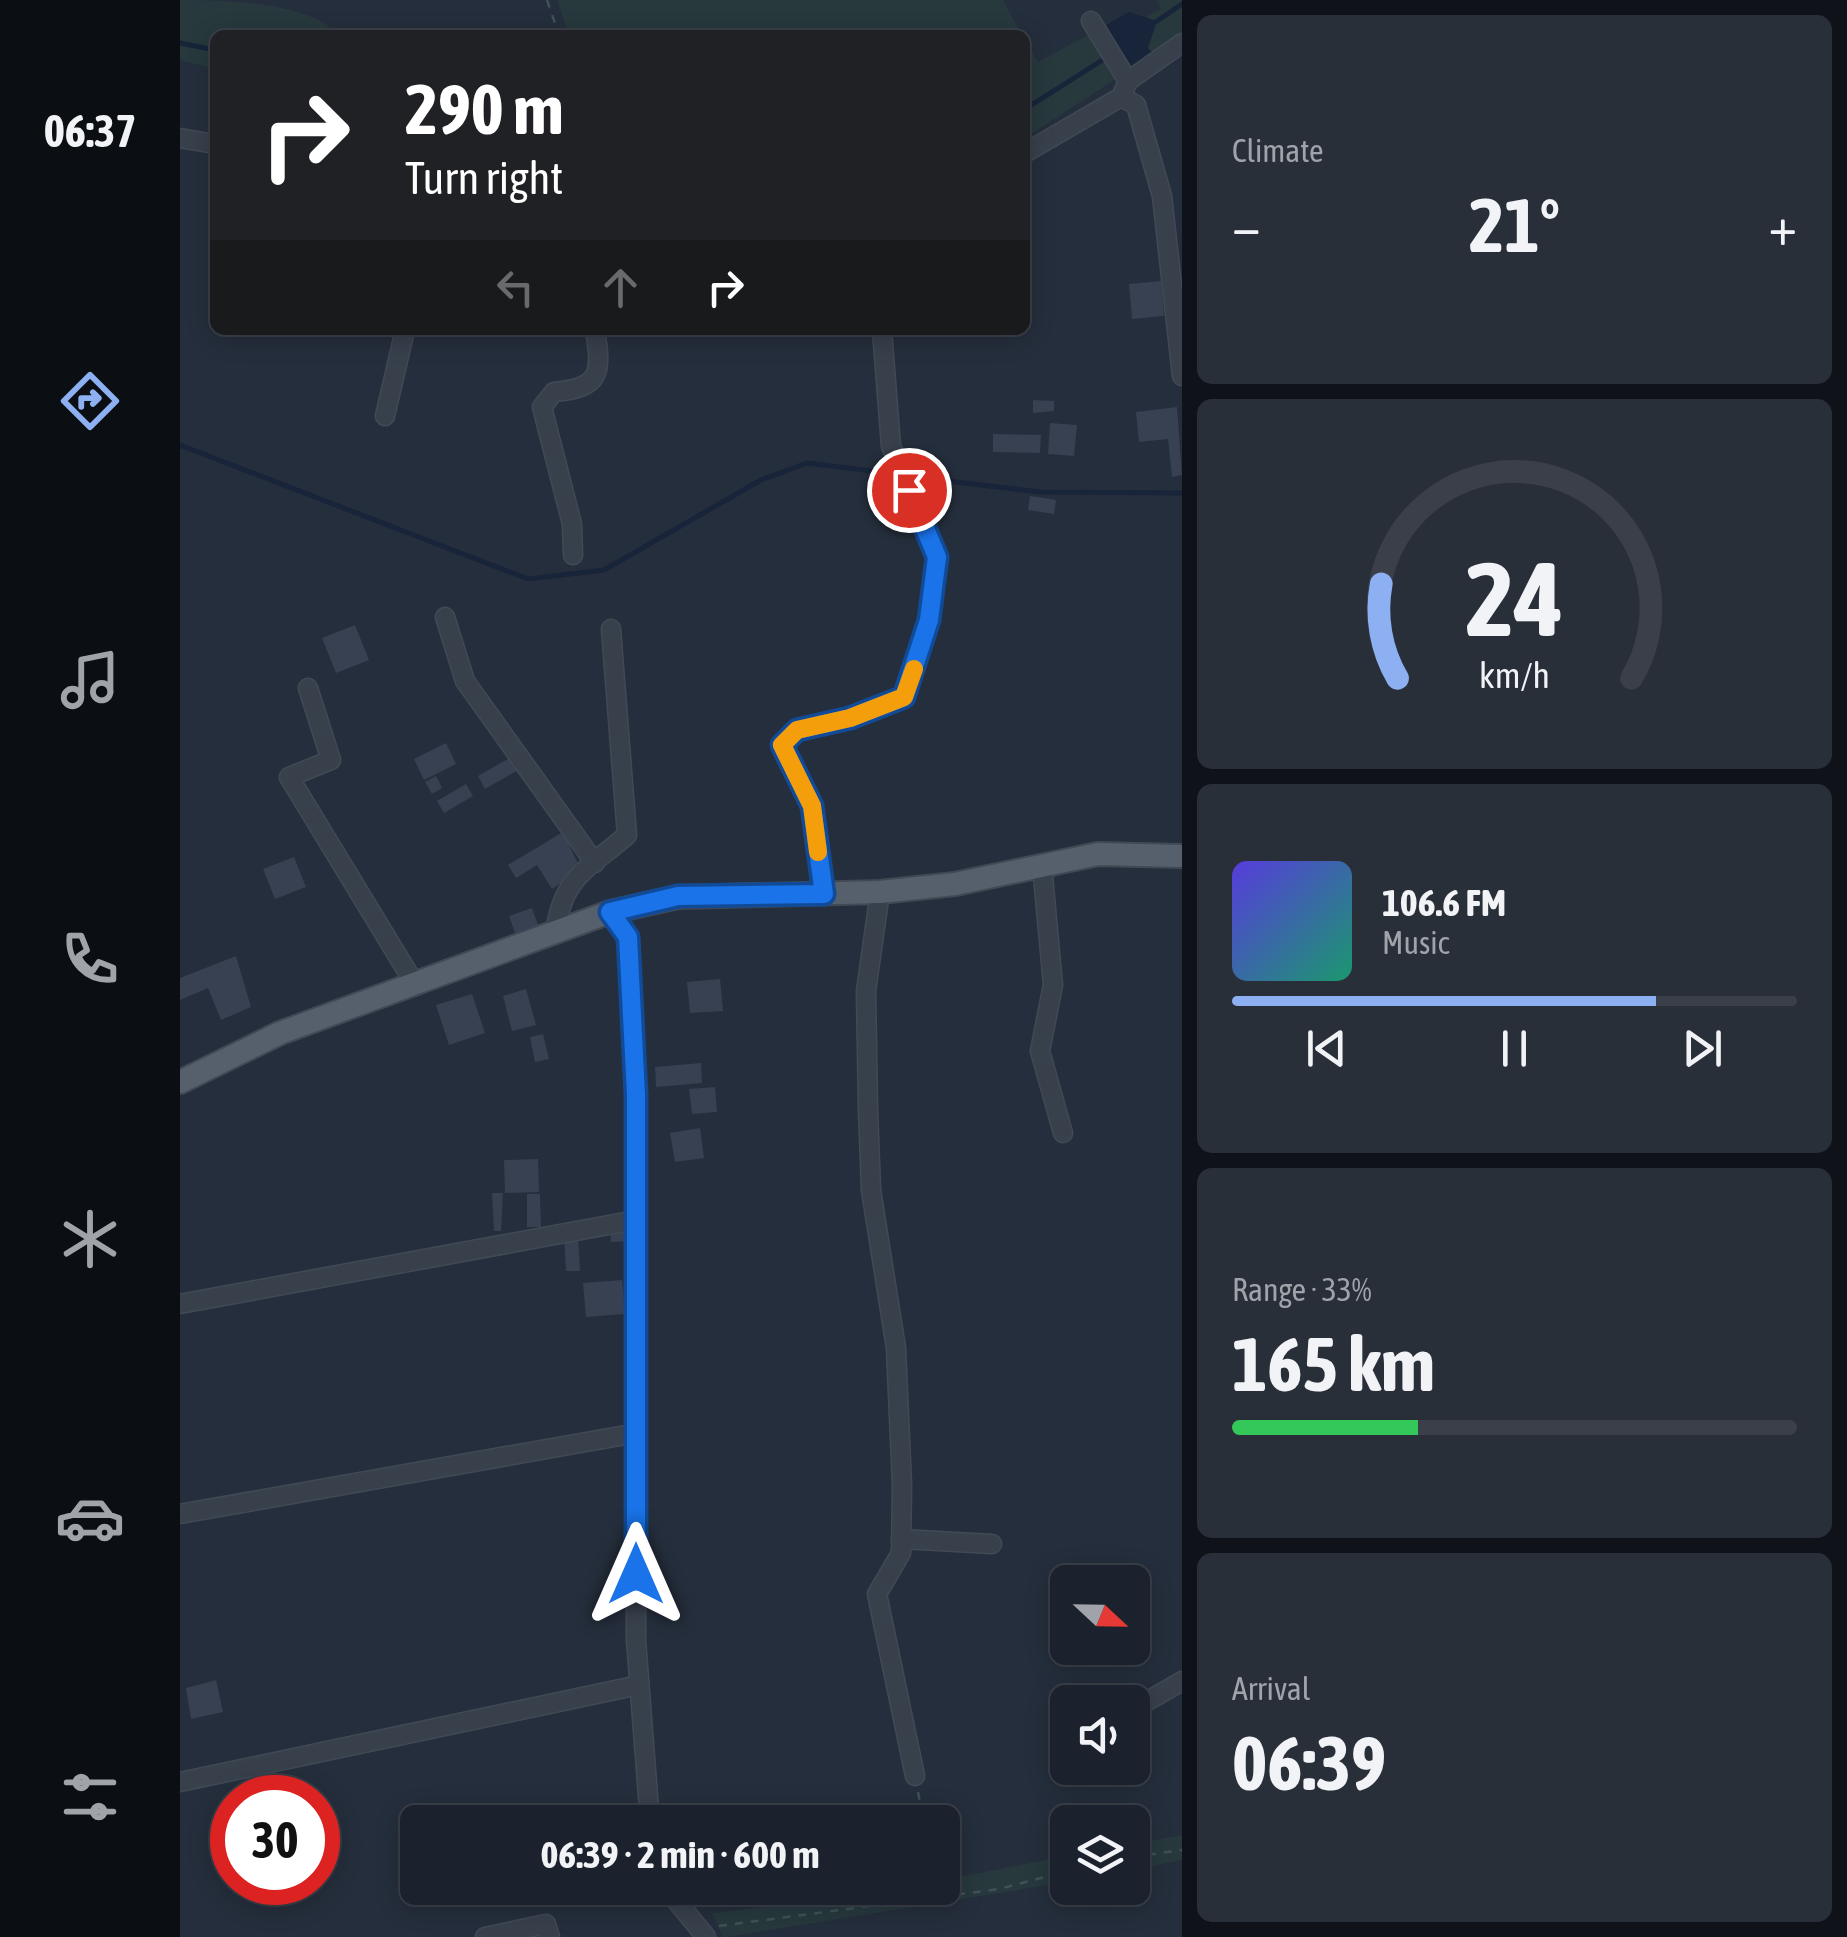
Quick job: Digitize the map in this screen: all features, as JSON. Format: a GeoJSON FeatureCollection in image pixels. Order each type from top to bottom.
{"type":"FeatureCollection","features":[{"type":"Feature","properties":{"kind":"main road"},"geometry":{"type":"LineString","coordinates":[[180,1082],[280,1033],[610,912],[678,896],[880,892],[955,884],[1098,854],[1182,856]]}},
{"type":"Feature","properties":{"kind":"street"},"geometry":{"type":"LineString","coordinates":[[1091,22],[1136,106],[1174,226],[1182,376]]}},
{"type":"Feature","properties":{"kind":"street"},"geometry":{"type":"LineString","coordinates":[[1030,150],[1125,89],[1182,43]]}},
{"type":"Feature","properties":{"kind":"street"},"geometry":{"type":"LineString","coordinates":[[180,138],[210,143]]}},
{"type":"Feature","properties":{"kind":"street"},"geometry":{"type":"LineString","coordinates":[[385,416],[404,335]]}},
{"type":"Feature","properties":{"kind":"street"},"geometry":{"type":"LineString","coordinates":[[573,555],[572,524],[542,407],[554,392],[582,390],[596,378],[600,357],[596,335]]}},
{"type":"Feature","properties":{"kind":"street"},"geometry":{"type":"LineString","coordinates":[[824,894],[812,806],[782,745],[797,730],[850,718],[904,697],[929,620],[935,584],[937,557],[891,446],[882,335]]}},
{"type":"Feature","properties":{"kind":"street"},"geometry":{"type":"LineString","coordinates":[[445,617],[464,680],[595,863]]}},
{"type":"Feature","properties":{"kind":"street"},"geometry":{"type":"LineString","coordinates":[[555,932],[561,898],[576,877],[627,836],[611,629]]}},
{"type":"Feature","properties":{"kind":"street"},"geometry":{"type":"LineString","coordinates":[[308,688],[331,760],[289,777],[416,986]]}},
{"type":"Feature","properties":{"kind":"street"},"geometry":{"type":"LineString","coordinates":[[1042,865],[1053,985],[1040,1051],[1063,1133]]}},
{"type":"Feature","properties":{"kind":"street"},"geometry":{"type":"LineString","coordinates":[[880,892],[866,991],[868,1109],[872,1190],[896,1348],[901,1554],[878,1594],[915,1776]]}},
{"type":"Feature","properties":{"kind":"street"},"geometry":{"type":"LineString","coordinates":[[610,912],[628,937],[636,1220],[639,1685],[649,1805]]}},
{"type":"Feature","properties":{"kind":"street"},"geometry":{"type":"LineString","coordinates":[[180,1304],[636,1220]]}},
{"type":"Feature","properties":{"kind":"street"},"geometry":{"type":"LineString","coordinates":[[180,1514],[637,1434]]}},
{"type":"Feature","properties":{"kind":"street"},"geometry":{"type":"LineString","coordinates":[[901,1539],[992,1544]]}},
{"type":"Feature","properties":{"kind":"street"},"geometry":{"type":"LineString","coordinates":[[1150,1700],[1182,1681]]}},
{"type":"Feature","properties":{"kind":"street"},"geometry":{"type":"LineString","coordinates":[[180,1782],[639,1685]]}},
{"type":"Feature","properties":{"kind":"street"},"geometry":{"type":"LineString","coordinates":[[680,1905],[703,1933]]}},
{"type":"Feature","properties":{"kind":"street"},"geometry":{"type":"LineString","coordinates":[[485,1937],[546,1924],[550,1937]]}},
{"type":"Feature","properties":{"kind":"path"},"geometry":{"type":"LineString","coordinates":[[546,0],[557,30]]}},
{"type":"Feature","properties":{"kind":"path"},"geometry":{"type":"LineString","coordinates":[[915,1776],[921,1805]]}},
{"type":"Feature","properties":{"kind":"path"},"geometry":{"type":"LineString","coordinates":[[1150,1854],[1182,1850]]}},
{"type":"Feature","properties":{"kind":"path"},"geometry":{"type":"LineString","coordinates":[[960,1893],[1050,1875]]}},
{"type":"Feature","properties":{"kind":"path"},"geometry":{"type":"LineString","coordinates":[[703,1933],[857,1905]]}},
{"type":"Feature","properties":{"kind":"shaded area"},"geometry":{"type":"Polygon","coordinates":[[[180,0],[241,2],[287,9],[307,15],[332,30],[210,30],[210,68],[180,60],[180,0]]]}},
{"type":"Feature","properties":{"kind":"shaded area"},"geometry":{"type":"Polygon","coordinates":[[[557,0],[1003,0],[1019,30],[567,30],[557,0]]]}},
{"type":"Feature","properties":{"kind":"shaded area"},"geometry":{"type":"Polygon","coordinates":[[[1156,0],[1182,0],[1182,33],[1153,53],[1148,49],[1146,17],[1161,9],[1156,0]]]}},
{"type":"Feature","properties":{"kind":"shaded area"},"geometry":{"type":"Polygon","coordinates":[[[1101,28],[1128,71],[1030,135],[1030,49],[1038,62],[1101,28]]]}},
{"type":"Feature","properties":{"kind":"shaded area"},"geometry":{"type":"Polygon","coordinates":[[[1182,1835],[1182,1860],[1150,1867],[1150,1841],[1182,1835]]]}},
{"type":"Feature","properties":{"kind":"shaded area"},"geometry":{"type":"Polygon","coordinates":[[[1050,1859],[1050,1885],[960,1899],[960,1877],[1050,1859]]]}},
{"type":"Feature","properties":{"kind":"shaded area"},"geometry":{"type":"Polygon","coordinates":[[[786,1905],[925,1905],[727,1937],[723,1937],[712,1913],[786,1905]]]}},
{"type":"Feature","properties":{"kind":"water"},"geometry":{"type":"Polygon","coordinates":[[[1129,12],[1157,21],[1148,48],[1153,53],[1128,71],[1101,28],[1129,12]]]}},
{"type":"Feature","properties":{"kind":"building"},"geometry":{"type":"Polygon","coordinates":[[[1161,281],[1164,316],[1132,319],[1129,284],[1161,281]]]}},
{"type":"Feature","properties":{"kind":"building"},"geometry":{"type":"Polygon","coordinates":[[[1033,400],[1054,401],[1054,411],[1033,413],[1033,400]]]}},
{"type":"Feature","properties":{"kind":"building"},"geometry":{"type":"Polygon","coordinates":[[[1177,407],[1182,475],[1172,477],[1168,439],[1139,442],[1136,412],[1177,407]]]}},
{"type":"Feature","properties":{"kind":"building"},"geometry":{"type":"Polygon","coordinates":[[[1050,423],[1077,425],[1074,456],[1048,454],[1050,423]]]}},
{"type":"Feature","properties":{"kind":"building"},"geometry":{"type":"Polygon","coordinates":[[[993,434],[1041,435],[1040,453],[993,452],[993,434]]]}},
{"type":"Feature","properties":{"kind":"building"},"geometry":{"type":"Polygon","coordinates":[[[1030,496],[1056,500],[1054,514],[1028,510],[1030,496]]]}},
{"type":"Feature","properties":{"kind":"building"},"geometry":{"type":"Polygon","coordinates":[[[355,625],[369,660],[336,673],[322,638],[355,625]]]}},
{"type":"Feature","properties":{"kind":"building"},"geometry":{"type":"Polygon","coordinates":[[[446,743],[456,764],[424,780],[414,759],[446,743]]]}},
{"type":"Feature","properties":{"kind":"building"},"geometry":{"type":"Polygon","coordinates":[[[513,756],[520,769],[485,789],[478,776],[513,756]]]}},
{"type":"Feature","properties":{"kind":"building"},"geometry":{"type":"Polygon","coordinates":[[[436,776],[442,788],[432,794],[425,782],[436,776]]]}},
{"type":"Feature","properties":{"kind":"building"},"geometry":{"type":"Polygon","coordinates":[[[466,784],[473,796],[444,813],[437,801],[466,784]]]}},
{"type":"Feature","properties":{"kind":"building"},"geometry":{"type":"Polygon","coordinates":[[[563,832],[581,870],[552,889],[537,865],[516,878],[508,865],[563,832]]]}},
{"type":"Feature","properties":{"kind":"building"},"geometry":{"type":"Polygon","coordinates":[[[294,857],[306,887],[275,899],[263,869],[294,857]]]}},
{"type":"Feature","properties":{"kind":"building"},"geometry":{"type":"Polygon","coordinates":[[[532,908],[538,925],[515,933],[509,916],[532,908]]]}},
{"type":"Feature","properties":{"kind":"building"},"geometry":{"type":"Polygon","coordinates":[[[236,956],[251,1007],[221,1020],[208,988],[180,1000],[180,978],[236,956]]]}},
{"type":"Feature","properties":{"kind":"building"},"geometry":{"type":"Polygon","coordinates":[[[720,979],[723,1011],[690,1013],[687,982],[720,979]]]}},
{"type":"Feature","properties":{"kind":"building"},"geometry":{"type":"Polygon","coordinates":[[[526,989],[536,1025],[512,1031],[503,996],[526,989]]]}},
{"type":"Feature","properties":{"kind":"building"},"geometry":{"type":"Polygon","coordinates":[[[472,994],[485,1033],[449,1045],[436,1005],[472,994]]]}},
{"type":"Feature","properties":{"kind":"building"},"geometry":{"type":"Polygon","coordinates":[[[543,1034],[549,1059],[535,1062],[530,1037],[543,1034]]]}},
{"type":"Feature","properties":{"kind":"building"},"geometry":{"type":"Polygon","coordinates":[[[701,1063],[702,1083],[656,1087],[655,1067],[701,1063]]]}},
{"type":"Feature","properties":{"kind":"building"},"geometry":{"type":"Polygon","coordinates":[[[715,1087],[717,1112],[692,1114],[689,1089],[715,1087]]]}},
{"type":"Feature","properties":{"kind":"building"},"geometry":{"type":"Polygon","coordinates":[[[700,1128],[704,1158],[675,1162],[670,1133],[700,1128]]]}},
{"type":"Feature","properties":{"kind":"building"},"geometry":{"type":"Polygon","coordinates":[[[538,1159],[539,1192],[505,1193],[504,1160],[538,1159]]]}},
{"type":"Feature","properties":{"kind":"building"},"geometry":{"type":"Polygon","coordinates":[[[492,1193],[503,1193],[501,1231],[494,1231],[492,1193]]]}},
{"type":"Feature","properties":{"kind":"building"},"geometry":{"type":"Polygon","coordinates":[[[527,1194],[540,1194],[541,1227],[527,1227],[527,1194]]]}},
{"type":"Feature","properties":{"kind":"building"},"geometry":{"type":"Polygon","coordinates":[[[630,1227],[631,1241],[611,1242],[610,1228],[630,1227]]]}},
{"type":"Feature","properties":{"kind":"building"},"geometry":{"type":"Polygon","coordinates":[[[564,1235],[578,1235],[580,1271],[566,1271],[564,1235]]]}},
{"type":"Feature","properties":{"kind":"building"},"geometry":{"type":"Polygon","coordinates":[[[622,1280],[625,1314],[586,1317],[583,1283],[622,1280]]]}},
{"type":"Feature","properties":{"kind":"building"},"geometry":{"type":"Polygon","coordinates":[[[216,1680],[223,1712],[191,1719],[186,1688],[216,1680]]]}},
{"type":"Feature","properties":{"kind":"waterway"},"geometry":{"type":"LineString","coordinates":[[1157,21],[1182,4]]}},
{"type":"Feature","properties":{"kind":"waterway"},"geometry":{"type":"LineString","coordinates":[[180,43],[210,49]]}},
{"type":"Feature","properties":{"kind":"waterway"},"geometry":{"type":"LineString","coordinates":[[1030,106],[1101,61]]}},
{"type":"Feature","properties":{"kind":"waterway"},"geometry":{"type":"LineString","coordinates":[[180,445],[528,579],[604,570],[761,480],[807,463],[896,474]]}},
{"type":"Feature","properties":{"kind":"waterway"},"geometry":{"type":"LineString","coordinates":[[906,476],[1040,492],[1182,493]]}},
{"type":"Feature","properties":{"kind":"slow traffic"},"geometry":{"type":"LineString","coordinates":[[818,852],[812,806],[782,745],[797,730],[850,718],[904,697],[914,669]]}},
{"type":"Feature","properties":{"kind":"route"},"geometry":{"type":"LineString","coordinates":[[636,1574],[636,1094],[628,937],[610,912],[678,896],[824,894],[812,806],[782,745],[797,730],[850,718],[904,697],[929,620],[937,557],[909,490]]}}]}
